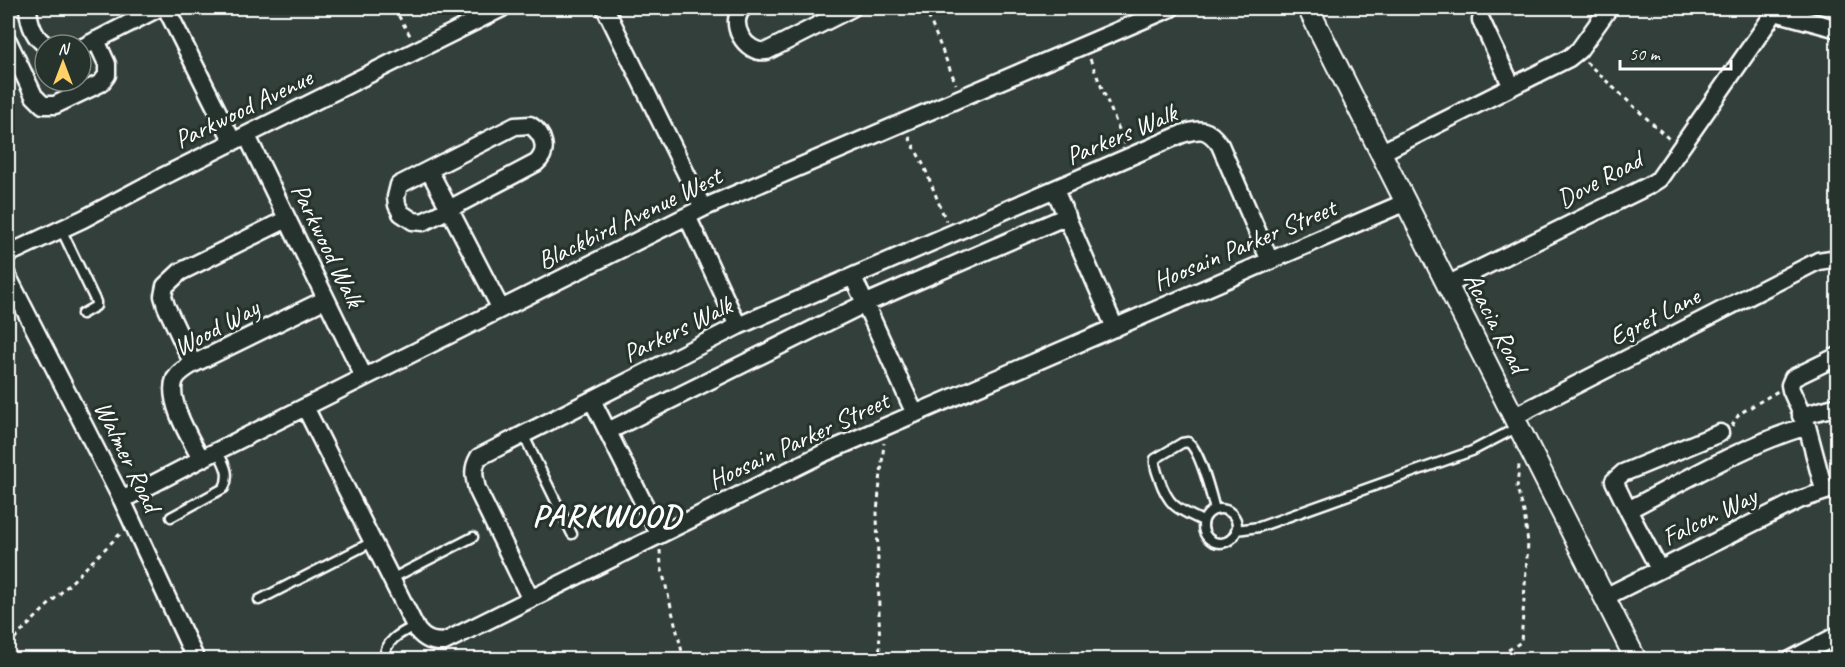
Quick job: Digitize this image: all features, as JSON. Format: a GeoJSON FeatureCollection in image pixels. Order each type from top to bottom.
{"type":"FeatureCollection","features":[{"type":"Feature","properties":{"kind":"street"},"geometry":{"type":"LineString","coordinates":[[28,8],[34,33]]}},
{"type":"Feature","properties":{"kind":"street"},"geometry":{"type":"LineString","coordinates":[[93,41],[159,8]]}},
{"type":"Feature","properties":{"kind":"street","name":"Parkwood Walk"},"geometry":{"type":"LineString","coordinates":[[166,8],[287,219],[364,377]]}},
{"type":"Feature","properties":{"kind":"street","name":"Parkwood Avenue"},"geometry":{"type":"LineString","coordinates":[[8,254],[502,8]]}},
{"type":"Feature","properties":{"kind":"street"},"geometry":{"type":"LineString","coordinates":[[605,8],[703,208]]}},
{"type":"Feature","properties":{"kind":"street"},"geometry":{"type":"LineString","coordinates":[[743,8],[737,14],[736,19],[745,44],[754,50],[767,51],[852,8]]}},
{"type":"Feature","properties":{"kind":"street","name":"Blackbird Avenue West"},"geometry":{"type":"LineString","coordinates":[[122,500],[217,450],[703,208],[1171,8]]}},
{"type":"Feature","properties":{"kind":"street","name":"Acacia Road"},"geometry":{"type":"LineString","coordinates":[[1308,8],[1636,660]]}},
{"type":"Feature","properties":{"kind":"street"},"geometry":{"type":"LineString","coordinates":[[1382,152],[1569,58],[1579,50],[1609,8]]}},
{"type":"Feature","properties":{"kind":"street","name":"Dove Road"},"geometry":{"type":"LineString","coordinates":[[1447,285],[1648,186],[1659,178],[1774,10],[1838,28]]}},
{"type":"Feature","properties":{"kind":"street"},"geometry":{"type":"LineString","coordinates":[[1481,20],[1512,87]]}},
{"type":"Feature","properties":{"kind":"street"},"geometry":{"type":"LineString","coordinates":[[8,41],[34,96],[43,105],[55,105],[80,93]]}},
{"type":"Feature","properties":{"kind":"street"},"geometry":{"type":"LineString","coordinates":[[93,49],[107,64],[107,75],[101,83],[93,87]]}},
{"type":"Feature","properties":{"kind":"street"},"geometry":{"type":"LineString","coordinates":[[530,125],[539,133],[544,152],[541,159],[449,209],[418,222],[406,218],[397,205],[399,185],[515,126],[530,125]]}},
{"type":"Feature","properties":{"kind":"street","name":"Parkers Walk"},"geometry":{"type":"LineString","coordinates":[[530,598],[477,489],[474,466],[479,457],[738,326],[1194,130],[1203,130],[1214,136],[1220,145],[1270,261]]}},
{"type":"Feature","properties":{"kind":"street"},"geometry":{"type":"LineString","coordinates":[[429,170],[501,309]]}},
{"type":"Feature","properties":{"kind":"street","name":"Parkers Walk"},"geometry":{"type":"LineString","coordinates":[[1055,190],[1115,328]]}},
{"type":"Feature","properties":{"kind":"street","name":"Hoosain Parker Street"},"geometry":{"type":"LineString","coordinates":[[305,407],[415,626],[422,637],[430,642],[444,642],[824,453],[1406,202]]}},
{"type":"Feature","properties":{"kind":"street"},"geometry":{"type":"LineString","coordinates":[[687,216],[738,326]]}},
{"type":"Feature","properties":{"kind":"street"},"geometry":{"type":"LineString","coordinates":[[608,431],[864,304],[1067,216]]}},
{"type":"Feature","properties":{"kind":"street"},"geometry":{"type":"LineString","coordinates":[[193,364],[166,306],[163,296],[165,286],[180,272],[287,219]]}},
{"type":"Feature","properties":{"kind":"street","name":"Egret Lane"},"geometry":{"type":"LineString","coordinates":[[1516,422],[1818,261],[1838,258]]}},
{"type":"Feature","properties":{"kind":"street","name":"Walmer Road"},"geometry":{"type":"LineString","coordinates":[[8,277],[122,500],[196,660]]}},
{"type":"Feature","properties":{"kind":"street"},"geometry":{"type":"LineString","coordinates":[[853,277],[915,414]]}},
{"type":"Feature","properties":{"kind":"street","name":"Wood Way"},"geometry":{"type":"LineString","coordinates":[[201,459],[178,412],[173,388],[179,374],[193,364],[326,299]]}},
{"type":"Feature","properties":{"kind":"street"},"geometry":{"type":"LineString","coordinates":[[1831,489],[1790,385],[1793,378],[1838,356]]}},
{"type":"Feature","properties":{"kind":"street"},"geometry":{"type":"LineString","coordinates":[[592,400],[659,534]]}},
{"type":"Feature","properties":{"kind":"street"},"geometry":{"type":"LineString","coordinates":[[1628,510],[1737,454],[1788,432],[1804,421],[1838,406]]}},
{"type":"Feature","properties":{"kind":"street"},"geometry":{"type":"LineString","coordinates":[[1659,569],[1614,481],[1623,473],[1720,433]]}},
{"type":"Feature","properties":{"kind":"street","name":"Falcon Way"},"geometry":{"type":"LineString","coordinates":[[1605,597],[1799,500],[1831,489]]}},
{"type":"Feature","properties":{"kind":"street"},"geometry":{"type":"LineString","coordinates":[[1790,660],[1838,635]]}},
{"type":"Feature","properties":{"kind":"lane"},"geometry":{"type":"LineString","coordinates":[[61,229],[96,302],[96,306],[81,314]]}},
{"type":"Feature","properties":{"kind":"lane"},"geometry":{"type":"LineString","coordinates":[[1236,530],[1259,527],[1472,451],[1516,422]]}},
{"type":"Feature","properties":{"kind":"lane"},"geometry":{"type":"LineString","coordinates":[[523,434],[573,534]]}},
{"type":"Feature","properties":{"kind":"lane"},"geometry":{"type":"LineString","coordinates":[[1203,521],[1172,505],[1164,493],[1154,465],[1155,459],[1182,443],[1192,444],[1203,469],[1215,510]]}},
{"type":"Feature","properties":{"kind":"lane"},"geometry":{"type":"LineString","coordinates":[[171,517],[224,488],[227,481],[227,470],[217,450]]}},
{"type":"Feature","properties":{"kind":"lane"},"geometry":{"type":"LineString","coordinates":[[1221,509],[1232,514],[1237,524],[1230,540],[1218,543],[1208,538],[1203,521],[1210,512],[1215,510],[1221,509]]}},
{"type":"Feature","properties":{"kind":"lane"},"geometry":{"type":"LineString","coordinates":[[391,579],[473,537]]}},
{"type":"Feature","properties":{"kind":"lane"},"geometry":{"type":"LineString","coordinates":[[259,600],[372,542]]}},
{"type":"Feature","properties":{"kind":"lane"},"geometry":{"type":"LineString","coordinates":[[384,660],[384,654],[392,639],[415,626]]}},
{"type":"Feature","properties":{"kind":"path"},"geometry":{"type":"LineString","coordinates":[[394,8],[413,41]]}},
{"type":"Feature","properties":{"kind":"path"},"geometry":{"type":"LineString","coordinates":[[925,8],[958,89]]}},
{"type":"Feature","properties":{"kind":"path"},"geometry":{"type":"LineString","coordinates":[[1579,50],[1588,66],[1674,144]]}},
{"type":"Feature","properties":{"kind":"path"},"geometry":{"type":"LineString","coordinates":[[1088,54],[1127,150]]}},
{"type":"Feature","properties":{"kind":"path"},"geometry":{"type":"LineString","coordinates":[[907,132],[924,166],[952,234]]}},
{"type":"Feature","properties":{"kind":"path"},"geometry":{"type":"LineString","coordinates":[[1720,433],[1731,427],[1739,414],[1766,396],[1790,385]]}},
{"type":"Feature","properties":{"kind":"path"},"geometry":{"type":"LineString","coordinates":[[880,660],[877,512],[884,451],[884,427]]}},
{"type":"Feature","properties":{"kind":"path"},"geometry":{"type":"LineString","coordinates":[[1493,660],[1521,642],[1528,543],[1524,512],[1517,488],[1518,464],[1521,459]]}},
{"type":"Feature","properties":{"kind":"path"},"geometry":{"type":"LineString","coordinates":[[8,645],[126,529]]}},
{"type":"Feature","properties":{"kind":"path"},"geometry":{"type":"LineString","coordinates":[[659,534],[662,566],[684,660]]}},
{"type":"Feature","properties":{"kind":"district","name":"PARKWOOD"},"geometry":{"type":"Point","coordinates":[607,515]}}]}
